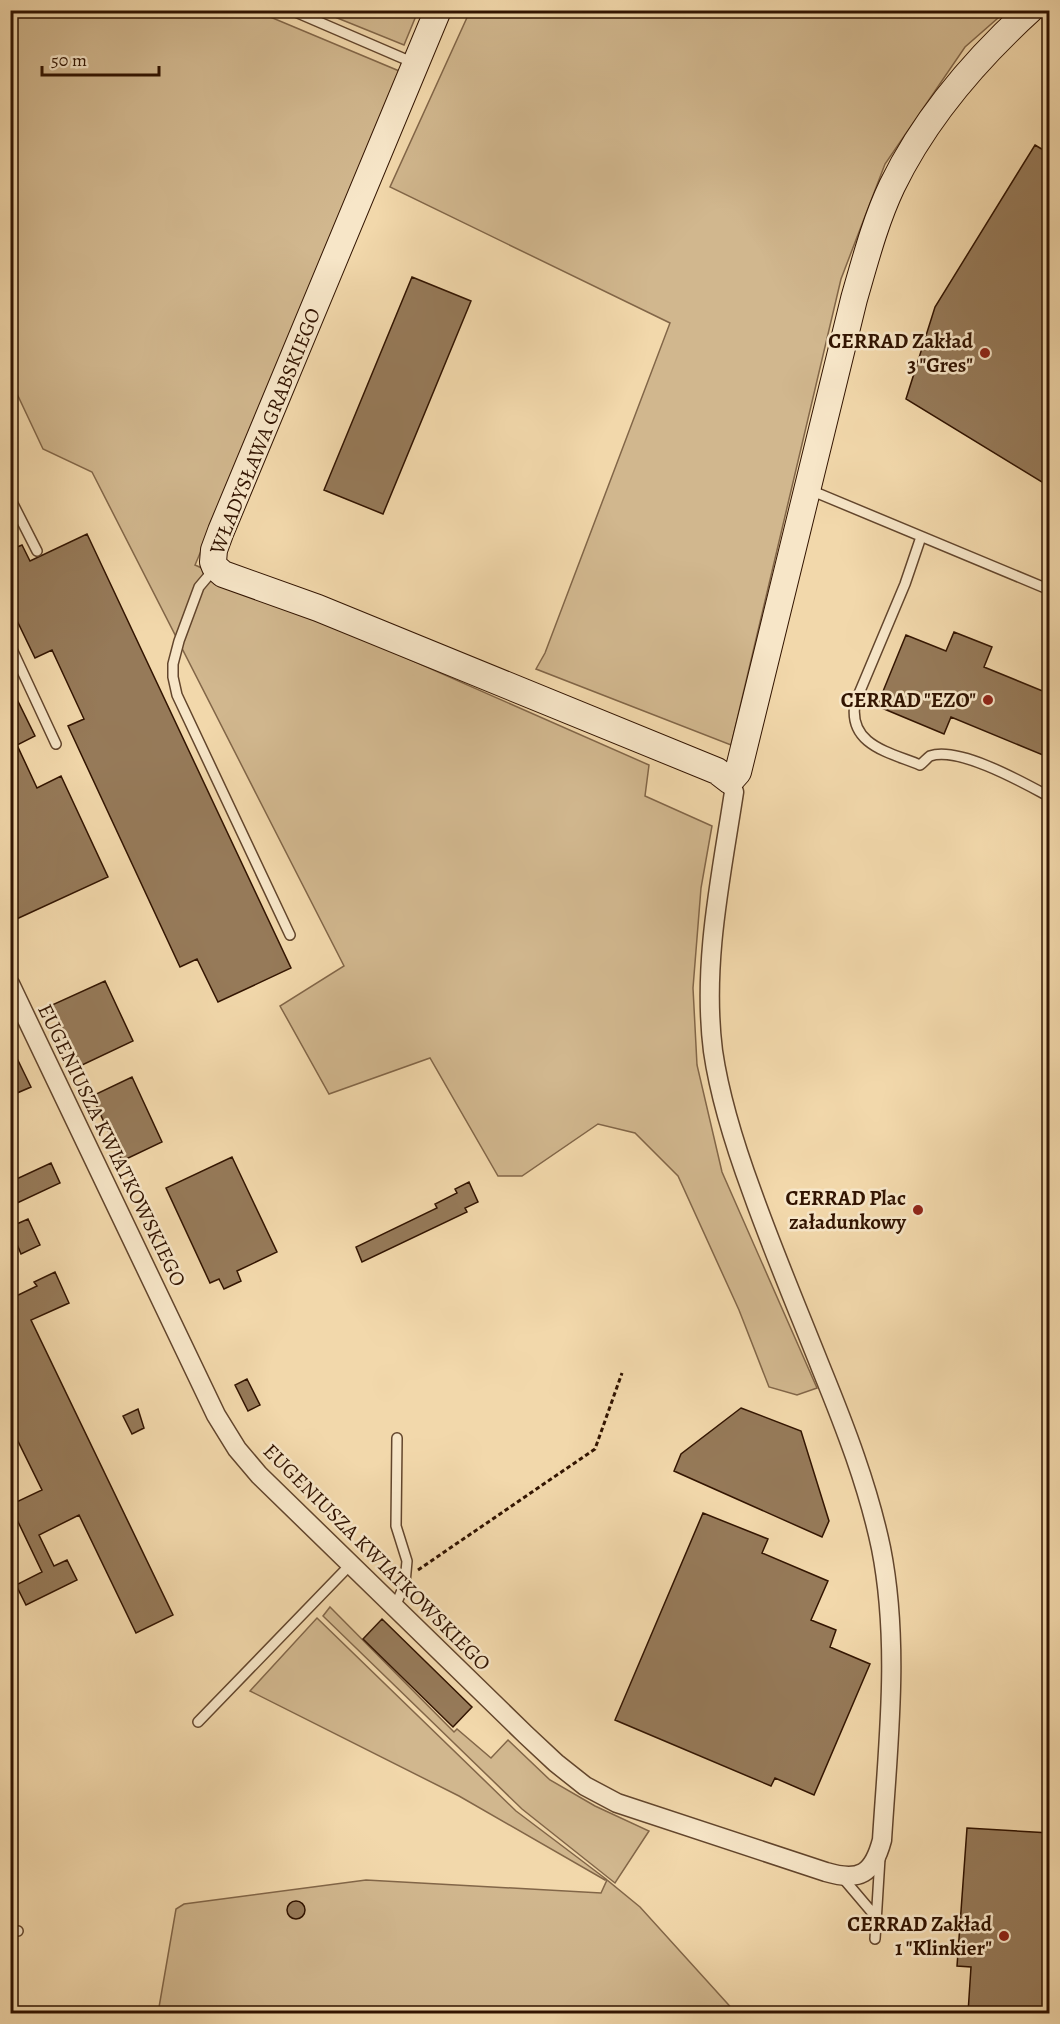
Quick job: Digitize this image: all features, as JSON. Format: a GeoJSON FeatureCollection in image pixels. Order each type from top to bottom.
{"type":"FeatureCollection","features":[{"type":"Feature","properties":{"kind":"street","name":"WŁADYSŁAWA GRABSKIEGO"},"geometry":{"type":"LineString","coordinates":[[438,10],[221,531],[213,555],[215,567],[231,578],[318,608],[717,771],[730,782]]}},
{"type":"Feature","properties":{"kind":"street"},"geometry":{"type":"LineString","coordinates":[[842,1877],[861,1874],[875,1862],[882,1840],[892,1678],[888,1591],[870,1500],[852,1444],[770,1241],[734,1142],[719,1083],[711,1019],[711,961],[717,901],[734,792],[730,782],[738,772],[873,232],[892,187],[937,110],[977,63],[1030,10]]}},
{"type":"Feature","properties":{"kind":"street","name":"EUGENIUSZA KWIATKOWSKIEGO"},"geometry":{"type":"LineString","coordinates":[[10,984],[216,1415],[237,1449],[259,1475],[526,1735],[556,1763],[593,1791],[617,1803],[663,1819],[842,1877]]}},
{"type":"Feature","properties":{"kind":"lane"},"geometry":{"type":"LineString","coordinates":[[291,10],[416,64]]}},
{"type":"Feature","properties":{"kind":"lane"},"geometry":{"type":"LineString","coordinates":[[808,489],[1050,590]]}},
{"type":"Feature","properties":{"kind":"lane"},"geometry":{"type":"LineString","coordinates":[[10,498],[37,551]]}},
{"type":"Feature","properties":{"kind":"lane"},"geometry":{"type":"LineString","coordinates":[[921,537],[855,703],[853,715],[856,727],[868,742],[920,765],[929,757],[948,754],[1013,776],[1050,797]]}},
{"type":"Feature","properties":{"kind":"lane"},"geometry":{"type":"LineString","coordinates":[[215,567],[199,587],[188,613],[173,664],[173,677],[177,695],[290,935]]}},
{"type":"Feature","properties":{"kind":"lane"},"geometry":{"type":"LineString","coordinates":[[10,645],[57,744]]}},
{"type":"Feature","properties":{"kind":"lane"},"geometry":{"type":"LineString","coordinates":[[395,1607],[406,1578],[407,1561],[396,1526],[396,1438]]}},
{"type":"Feature","properties":{"kind":"lane"},"geometry":{"type":"LineString","coordinates":[[198,1722],[351,1564]]}},
{"type":"Feature","properties":{"kind":"lane"},"geometry":{"type":"LineString","coordinates":[[875,1939],[882,1840]]}},
{"type":"Feature","properties":{"kind":"lane"},"geometry":{"type":"LineString","coordinates":[[842,1877],[876,1917]]}},
{"type":"Feature","properties":{"kind":"path"},"geometry":{"type":"LineString","coordinates":[[406,1578],[595,1449],[622,1373]]}},
{"type":"Feature","properties":{"kind":"shaded area"},"geometry":{"type":"Polygon","coordinates":[[[11,11],[256,11],[404,73],[195,565],[649,765],[645,796],[712,826],[701,888],[693,988],[697,1065],[722,1172],[817,1388],[797,1395],[769,1387],[739,1310],[678,1176],[635,1133],[598,1124],[522,1176],[498,1176],[430,1058],[329,1094],[280,1006],[344,966],[92,472],[43,449],[11,381],[11,11]]]}},
{"type":"Feature","properties":{"kind":"shaded area"},"geometry":{"type":"Polygon","coordinates":[[[320,11],[383,11],[389,13],[390,11],[418,11],[404,45],[320,11]]]}},
{"type":"Feature","properties":{"kind":"shaded area"},"geometry":{"type":"Polygon","coordinates":[[[470,11],[1006,11],[965,47],[885,164],[841,279],[731,745],[536,669],[545,653],[670,323],[390,187],[470,11]]]}},
{"type":"Feature","properties":{"kind":"shaded area"},"geometry":{"type":"Polygon","coordinates":[[[330,1607],[454,1732],[457,1729],[491,1758],[508,1740],[550,1780],[595,1806],[649,1831],[615,1883],[522,1809],[323,1616],[330,1607]]]}},
{"type":"Feature","properties":{"kind":"shaded area"},"geometry":{"type":"Polygon","coordinates":[[[317,1618],[516,1811],[606,1879],[459,1796],[250,1691],[317,1618]]]}},
{"type":"Feature","properties":{"kind":"shaded area"},"geometry":{"type":"Polygon","coordinates":[[[366,1880],[601,1893],[607,1880],[640,1907],[736,2013],[158,2013],[176,1909],[184,1904],[366,1880]]]}},
{"type":"Feature","properties":{"kind":"building","name":"CERRAD Zakład 3 \"Gres\""},"geometry":{"type":"Polygon","coordinates":[[[1035,145],[1050,154],[1050,487],[906,399],[935,307],[1035,145]]]}},
{"type":"Feature","properties":{"kind":"building"},"geometry":{"type":"Polygon","coordinates":[[[412,277],[471,301],[383,514],[324,490],[412,277]]]}},
{"type":"Feature","properties":{"kind":"building"},"geometry":{"type":"Polygon","coordinates":[[[87,534],[291,968],[218,1002],[197,959],[180,967],[68,726],[84,719],[52,650],[35,658],[10,606],[10,550],[22,545],[30,561],[87,534]]]}},
{"type":"Feature","properties":{"kind":"building","name":"CERRAD \"EZO\""},"geometry":{"type":"Polygon","coordinates":[[[954,632],[992,647],[984,667],[1050,694],[1050,758],[951,717],[944,734],[877,706],[906,635],[946,651],[954,632]]]}},
{"type":"Feature","properties":{"kind":"building"},"geometry":{"type":"Polygon","coordinates":[[[10,685],[35,736],[17,745],[37,788],[61,776],[108,877],[10,922],[10,685]]]}},
{"type":"Feature","properties":{"kind":"building"},"geometry":{"type":"Polygon","coordinates":[[[105,981],[133,1041],[80,1066],[52,1005],[105,981]]]}},
{"type":"Feature","properties":{"kind":"building"},"geometry":{"type":"Polygon","coordinates":[[[10,1044],[31,1087],[10,1096],[10,1044]]]}},
{"type":"Feature","properties":{"kind":"building"},"geometry":{"type":"Polygon","coordinates":[[[132,1077],[162,1142],[122,1161],[92,1096],[132,1077]]]}},
{"type":"Feature","properties":{"kind":"building"},"geometry":{"type":"Polygon","coordinates":[[[232,1157],[277,1252],[237,1271],[241,1281],[224,1289],[219,1279],[210,1283],[166,1188],[232,1157]]]}},
{"type":"Feature","properties":{"kind":"building"},"geometry":{"type":"Polygon","coordinates":[[[51,1163],[60,1183],[15,1204],[10,1194],[10,1182],[51,1163]]]}},
{"type":"Feature","properties":{"kind":"building"},"geometry":{"type":"Polygon","coordinates":[[[469,1182],[478,1202],[465,1208],[467,1212],[362,1262],[356,1247],[437,1208],[435,1204],[457,1193],[455,1189],[469,1182]]]}},
{"type":"Feature","properties":{"kind":"building"},"geometry":{"type":"Polygon","coordinates":[[[28,1219],[40,1245],[21,1254],[10,1227],[28,1219]]]}},
{"type":"Feature","properties":{"kind":"building"},"geometry":{"type":"Polygon","coordinates":[[[55,1272],[69,1303],[31,1320],[173,1615],[136,1633],[79,1515],[39,1535],[54,1566],[67,1560],[77,1580],[26,1605],[16,1585],[42,1572],[10,1505],[42,1490],[10,1425],[10,1299],[37,1286],[34,1282],[55,1272]]]}},
{"type":"Feature","properties":{"kind":"building"},"geometry":{"type":"Polygon","coordinates":[[[247,1379],[260,1405],[248,1411],[235,1385],[247,1379]]]}},
{"type":"Feature","properties":{"kind":"building"},"geometry":{"type":"Polygon","coordinates":[[[741,1408],[801,1431],[829,1521],[822,1537],[674,1471],[681,1454],[741,1408]]]}},
{"type":"Feature","properties":{"kind":"building"},"geometry":{"type":"Polygon","coordinates":[[[138,1409],[144,1428],[132,1434],[123,1416],[138,1409]]]}},
{"type":"Feature","properties":{"kind":"building"},"geometry":{"type":"Polygon","coordinates":[[[703,1513],[768,1539],[762,1553],[828,1581],[811,1620],[836,1630],[830,1647],[870,1664],[814,1795],[775,1778],[771,1786],[615,1720],[703,1513]]]}},
{"type":"Feature","properties":{"kind":"building"},"geometry":{"type":"Polygon","coordinates":[[[382,1619],[472,1707],[453,1727],[363,1639],[382,1619]]]}},
{"type":"Feature","properties":{"kind":"building","name":"CERRAD Zakład 1 \"Klinkier\""},"geometry":{"type":"Polygon","coordinates":[[[967,1828],[1050,1833],[1050,2013],[968,2013],[971,1967],[957,1966],[967,1828]]]}},
{"type":"Feature","properties":{"kind":"building"},"geometry":{"type":"Polygon","coordinates":[[[292,1901],[300,1901],[305,1906],[303,1917],[292,1919],[287,1914],[287,1906],[292,1901]]]}},
{"type":"Feature","properties":{"kind":"place","name":"CERRAD Zakład 3 \"Gres\""},"geometry":{"type":"Point","coordinates":[985,353]}},
{"type":"Feature","properties":{"kind":"place","name":"CERRAD \"EZO\""},"geometry":{"type":"Point","coordinates":[988,700]}},
{"type":"Feature","properties":{"kind":"place","name":"CERRAD Plac załadunkowy"},"geometry":{"type":"Point","coordinates":[918,1210]}},
{"type":"Feature","properties":{"kind":"place","name":"CERRAD Zakład 1 \"Klinkier\""},"geometry":{"type":"Point","coordinates":[1004,1936]}}]}
